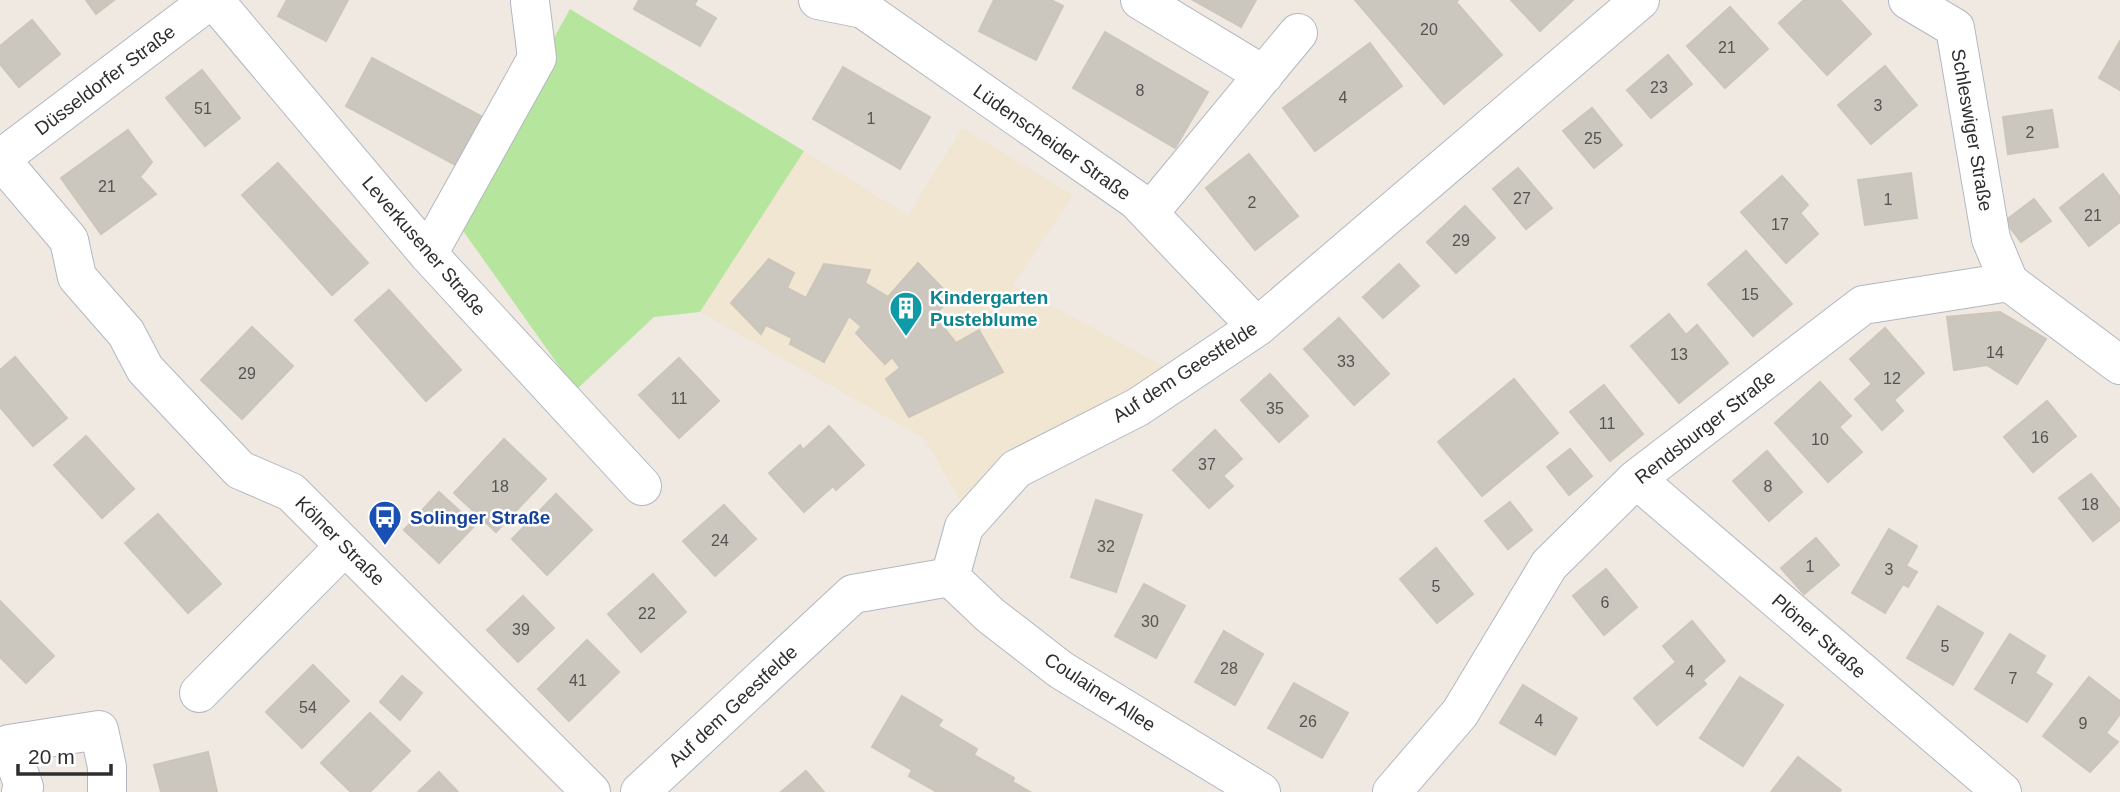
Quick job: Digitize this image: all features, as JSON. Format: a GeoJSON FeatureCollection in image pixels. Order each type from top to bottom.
{"type":"FeatureCollection","features":[{"type":"Feature","properties":{"kind":"street","name":"Düsseldorfer Straße"},"geometry":{"type":"LineString","coordinates":[[0,159],[212,0]]}},
{"type":"Feature","properties":{"kind":"street","name":"Leverkusener Straße"},"geometry":{"type":"LineString","coordinates":[[212,0],[428,254],[642,486]]}},
{"type":"Feature","properties":{"kind":"street","name":"Lüdenscheider Straße"},"geometry":{"type":"LineString","coordinates":[[818,0],[863,9],[1136,200],[1257,327]]}},
{"type":"Feature","properties":{"kind":"street"},"geometry":{"type":"LineString","coordinates":[[1140,0],[1264,75]]}},
{"type":"Feature","properties":{"kind":"street","name":"Auf dem Geestfelde"},"geometry":{"type":"LineString","coordinates":[[640,792],[853,594],[950,577],[964,527],[1016,469],[1138,407],[1257,327],[1640,0]]}},
{"type":"Feature","properties":{"kind":"street","name":"Schleswiger Straße"},"geometry":{"type":"LineString","coordinates":[[1908,0],[1955,28],[1991,239],[2009,282]]}},
{"type":"Feature","properties":{"kind":"street"},"geometry":{"type":"LineString","coordinates":[[428,254],[537,58],[530,2]]}},
{"type":"Feature","properties":{"kind":"street"},"geometry":{"type":"LineString","coordinates":[[1149,213],[1298,33]]}},
{"type":"Feature","properties":{"kind":"street","name":"Kölner Straße"},"geometry":{"type":"LineString","coordinates":[[0,159],[69,240],[77,277],[126,333],[145,369],[240,470],[291,492],[591,792]]}},
{"type":"Feature","properties":{"kind":"street"},"geometry":{"type":"LineString","coordinates":[[2009,282],[2120,365]]}},
{"type":"Feature","properties":{"kind":"street","name":"Rendsburger Straße"},"geometry":{"type":"LineString","coordinates":[[1392,792],[1460,713],[1549,565],[1636,479],[1863,305],[2009,282]]}},
{"type":"Feature","properties":{"kind":"street","name":"Plöner Straße"},"geometry":{"type":"LineString","coordinates":[[1636,479],[2002,792]]}},
{"type":"Feature","properties":{"kind":"street"},"geometry":{"type":"LineString","coordinates":[[199,693],[344,547]]}},
{"type":"Feature","properties":{"kind":"street","name":"Coulainer Allee"},"geometry":{"type":"LineString","coordinates":[[950,577],[990,615],[1061,670],[1261,792]]}},
{"type":"Feature","properties":{"kind":"street"},"geometry":{"type":"LineString","coordinates":[[21,792],[24,787],[5,739],[99,730],[107,767],[107,792]]}},
{"type":"Feature","properties":{"kind":"shaded area"},"geometry":{"type":"Polygon","coordinates":[[[962,128],[1073,195],[1013,285],[1165,367],[966,511],[925,439],[700,312],[804,151],[908,215],[962,128]]]}},
{"type":"Feature","properties":{"kind":"green space"},"geometry":{"type":"Polygon","coordinates":[[[570,9],[804,151],[700,312],[654,317],[576,390],[454,218],[570,9]]]}},
{"type":"Feature","properties":{"kind":"building"},"geometry":{"type":"Polygon","coordinates":[[[86,0],[114,0],[96,14],[86,0]]]}},
{"type":"Feature","properties":{"kind":"building"},"geometry":{"type":"Polygon","coordinates":[[[287,0],[348,0],[326,41],[278,16],[287,0]]]}},
{"type":"Feature","properties":{"kind":"building"},"geometry":{"type":"Polygon","coordinates":[[[639,0],[697,0],[694,5],[716,18],[700,46],[634,9],[639,0]]]}},
{"type":"Feature","properties":{"kind":"building"},"geometry":{"type":"Polygon","coordinates":[[[994,0],[1051,0],[1063,6],[1036,60],[979,31],[994,0]]]}},
{"type":"Feature","properties":{"kind":"building"},"geometry":{"type":"Polygon","coordinates":[[[1193,0],[1256,0],[1241,27],[1193,0]]]}},
{"type":"Feature","properties":{"kind":"building"},"geometry":{"type":"Polygon","coordinates":[[[1355,0],[1458,0],[1456,2],[1502,55],[1444,104],[1355,0]]]}},
{"type":"Feature","properties":{"kind":"building"},"geometry":{"type":"Polygon","coordinates":[[[1511,0],[1573,0],[1540,31],[1511,0]]]}},
{"type":"Feature","properties":{"kind":"building"},"geometry":{"type":"Polygon","coordinates":[[[1804,0],[1840,0],[1871,34],[1827,75],[1779,23],[1804,0]]]}},
{"type":"Feature","properties":{"kind":"building"},"geometry":{"type":"Polygon","coordinates":[[[1730,7],[1768,49],[1725,88],[1687,46],[1730,7]]]}},
{"type":"Feature","properties":{"kind":"building"},"geometry":{"type":"Polygon","coordinates":[[[32,20],[60,54],[19,87],[0,64],[0,46],[32,20]]]}},
{"type":"Feature","properties":{"kind":"building"},"geometry":{"type":"Polygon","coordinates":[[[1105,32],[1208,92],[1175,148],[1073,88],[1105,32]]]}},
{"type":"Feature","properties":{"kind":"building"},"geometry":{"type":"Polygon","coordinates":[[[2120,41],[2120,90],[2099,78],[2120,41]]]}},
{"type":"Feature","properties":{"kind":"building"},"geometry":{"type":"Polygon","coordinates":[[[1370,43],[1402,86],[1315,151],[1283,108],[1370,43]]]}},
{"type":"Feature","properties":{"kind":"building"},"geometry":{"type":"Polygon","coordinates":[[[1668,55],[1692,84],[1651,118],[1627,90],[1668,55]]]}},
{"type":"Feature","properties":{"kind":"building"},"geometry":{"type":"Polygon","coordinates":[[[372,58],[488,120],[461,168],[346,106],[372,58]]]}},
{"type":"Feature","properties":{"kind":"building"},"geometry":{"type":"Polygon","coordinates":[[[1885,66],[1917,105],[1871,144],[1838,105],[1885,66]]]}},
{"type":"Feature","properties":{"kind":"building"},"geometry":{"type":"Polygon","coordinates":[[[843,67],[930,117],[900,169],[813,119],[843,67]]]}},
{"type":"Feature","properties":{"kind":"building"},"geometry":{"type":"Polygon","coordinates":[[[202,70],[240,118],[205,146],[166,98],[202,70]]]}},
{"type":"Feature","properties":{"kind":"building"},"geometry":{"type":"Polygon","coordinates":[[[1592,108],[1622,145],[1594,168],[1563,131],[1592,108]]]}},
{"type":"Feature","properties":{"kind":"building"},"geometry":{"type":"Polygon","coordinates":[[[2052,110],[2058,147],[2008,154],[2003,117],[2052,110]]]}},
{"type":"Feature","properties":{"kind":"building"},"geometry":{"type":"Polygon","coordinates":[[[128,130],[152,162],[140,177],[156,194],[101,234],[61,178],[128,130]]]}},
{"type":"Feature","properties":{"kind":"building"},"geometry":{"type":"Polygon","coordinates":[[[1249,154],[1298,216],[1255,250],[1206,188],[1249,154]]]}},
{"type":"Feature","properties":{"kind":"building"},"geometry":{"type":"Polygon","coordinates":[[[278,163],[368,263],[332,295],[242,195],[278,163]]]}},
{"type":"Feature","properties":{"kind":"building"},"geometry":{"type":"Polygon","coordinates":[[[1518,168],[1552,208],[1526,229],[1493,189],[1518,168]]]}},
{"type":"Feature","properties":{"kind":"building"},"geometry":{"type":"Polygon","coordinates":[[[1911,173],[1917,218],[1865,225],[1858,180],[1911,173]]]}},
{"type":"Feature","properties":{"kind":"building"},"geometry":{"type":"Polygon","coordinates":[[[2103,174],[2120,197],[2120,222],[2089,246],[2060,208],[2103,174]]]}},
{"type":"Feature","properties":{"kind":"building"},"geometry":{"type":"Polygon","coordinates":[[[1782,176],[1808,205],[1800,213],[1818,234],[1786,263],[1741,212],[1782,176]]]}},
{"type":"Feature","properties":{"kind":"building"},"geometry":{"type":"Polygon","coordinates":[[[2034,199],[2051,221],[2021,242],[2005,221],[2034,199]]]}},
{"type":"Feature","properties":{"kind":"building"},"geometry":{"type":"Polygon","coordinates":[[[1465,206],[1495,238],[1456,273],[1427,242],[1465,206]]]}},
{"type":"Feature","properties":{"kind":"building"},"geometry":{"type":"Polygon","coordinates":[[[1746,251],[1792,304],[1753,336],[1708,284],[1746,251]]]}},
{"type":"Feature","properties":{"kind":"building"},"geometry":{"type":"Polygon","coordinates":[[[769,259],[794,273],[787,288],[806,298],[824,264],[870,270],[865,283],[888,297],[862,327],[849,316],[824,362],[790,344],[792,338],[766,325],[761,334],[731,303],[769,259]]]}},
{"type":"Feature","properties":{"kind":"building","name":"Kindergarten Pusteblume"},"geometry":{"type":"Polygon","coordinates":[[[918,263],[952,298],[934,315],[956,343],[979,330],[1003,372],[909,417],[886,379],[900,368],[892,357],[885,364],[856,333],[918,263]]]}},
{"type":"Feature","properties":{"kind":"building"},"geometry":{"type":"Polygon","coordinates":[[[1399,264],[1419,286],[1383,318],[1363,297],[1399,264]]]}},
{"type":"Feature","properties":{"kind":"building"},"geometry":{"type":"Polygon","coordinates":[[[389,290],[461,370],[426,401],[355,320],[389,290]]]}},
{"type":"Feature","properties":{"kind":"building"},"geometry":{"type":"Polygon","coordinates":[[[2000,312],[2046,339],[2017,384],[1987,365],[1954,370],[1947,317],[2000,312]]]}},
{"type":"Feature","properties":{"kind":"building"},"geometry":{"type":"Polygon","coordinates":[[[1669,314],[1686,335],[1697,325],[1728,363],[1679,403],[1631,346],[1669,314]]]}},
{"type":"Feature","properties":{"kind":"building"},"geometry":{"type":"Polygon","coordinates":[[[1339,318],[1389,374],[1354,405],[1304,349],[1339,318]]]}},
{"type":"Feature","properties":{"kind":"building"},"geometry":{"type":"Polygon","coordinates":[[[252,327],[293,366],[242,419],[201,380],[252,327]]]}},
{"type":"Feature","properties":{"kind":"building"},"geometry":{"type":"Polygon","coordinates":[[[1885,328],[1924,373],[1894,400],[1903,411],[1882,430],[1855,399],[1872,384],[1850,359],[1885,328]]]}},
{"type":"Feature","properties":{"kind":"building"},"geometry":{"type":"Polygon","coordinates":[[[15,357],[67,418],[33,446],[0,407],[0,370],[15,357]]]}},
{"type":"Feature","properties":{"kind":"building"},"geometry":{"type":"Polygon","coordinates":[[[679,358],[719,401],[679,438],[639,395],[679,358]]]}},
{"type":"Feature","properties":{"kind":"building"},"geometry":{"type":"Polygon","coordinates":[[[1270,374],[1308,416],[1279,442],[1241,400],[1270,374]]]}},
{"type":"Feature","properties":{"kind":"building"},"geometry":{"type":"Polygon","coordinates":[[[1514,379],[1558,433],[1482,496],[1438,442],[1514,379]]]}},
{"type":"Feature","properties":{"kind":"building"},"geometry":{"type":"Polygon","coordinates":[[[1820,382],[1851,416],[1839,427],[1862,452],[1828,482],[1775,423],[1820,382]]]}},
{"type":"Feature","properties":{"kind":"building"},"geometry":{"type":"Polygon","coordinates":[[[1604,385],[1643,434],[1610,461],[1570,412],[1604,385]]]}},
{"type":"Feature","properties":{"kind":"building"},"geometry":{"type":"Polygon","coordinates":[[[2047,401],[2076,436],[2033,472],[2004,437],[2047,401]]]}},
{"type":"Feature","properties":{"kind":"building"},"geometry":{"type":"Polygon","coordinates":[[[829,426],[864,465],[836,490],[833,486],[804,512],[769,473],[800,445],[803,450],[829,426]]]}},
{"type":"Feature","properties":{"kind":"building"},"geometry":{"type":"Polygon","coordinates":[[[1215,430],[1242,459],[1223,476],[1233,486],[1209,508],[1173,470],[1215,430]]]}},
{"type":"Feature","properties":{"kind":"building"},"geometry":{"type":"Polygon","coordinates":[[[86,436],[134,489],[102,518],[54,465],[86,436]]]}},
{"type":"Feature","properties":{"kind":"building"},"geometry":{"type":"Polygon","coordinates":[[[504,439],[546,479],[496,532],[454,493],[504,439]]]}},
{"type":"Feature","properties":{"kind":"building"},"geometry":{"type":"Polygon","coordinates":[[[1570,449],[1592,476],[1569,495],[1547,467],[1570,449]]]}},
{"type":"Feature","properties":{"kind":"building"},"geometry":{"type":"Polygon","coordinates":[[[1767,451],[1802,492],[1769,521],[1733,481],[1767,451]]]}},
{"type":"Feature","properties":{"kind":"building"},"geometry":{"type":"Polygon","coordinates":[[[2091,474],[2120,510],[2120,520],[2093,541],[2059,498],[2091,474]]]}},
{"type":"Feature","properties":{"kind":"building"},"geometry":{"type":"Polygon","coordinates":[[[439,492],[475,525],[439,563],[404,530],[439,492]]]}},
{"type":"Feature","properties":{"kind":"building"},"geometry":{"type":"Polygon","coordinates":[[[556,494],[592,530],[547,575],[512,539],[556,494]]]}},
{"type":"Feature","properties":{"kind":"building"},"geometry":{"type":"Polygon","coordinates":[[[1096,500],[1142,515],[1116,592],[1071,577],[1096,500]]]}},
{"type":"Feature","properties":{"kind":"building"},"geometry":{"type":"Polygon","coordinates":[[[1510,502],[1532,530],[1508,549],[1485,521],[1510,502]]]}},
{"type":"Feature","properties":{"kind":"building"},"geometry":{"type":"Polygon","coordinates":[[[724,505],[756,539],[715,576],[683,541],[724,505]]]}},
{"type":"Feature","properties":{"kind":"building"},"geometry":{"type":"Polygon","coordinates":[[[158,514],[221,584],[188,613],[125,543],[158,514]]]}},
{"type":"Feature","properties":{"kind":"building"},"geometry":{"type":"Polygon","coordinates":[[[1889,529],[1917,546],[1906,566],[1917,572],[1908,587],[1903,584],[1885,613],[1852,593],[1889,529]]]}},
{"type":"Feature","properties":{"kind":"building"},"geometry":{"type":"Polygon","coordinates":[[[1816,538],[1839,565],[1804,594],[1781,568],[1816,538]]]}},
{"type":"Feature","properties":{"kind":"building"},"geometry":{"type":"Polygon","coordinates":[[[1436,548],[1473,594],[1437,623],[1400,579],[1436,548]]]}},
{"type":"Feature","properties":{"kind":"building"},"geometry":{"type":"Polygon","coordinates":[[[1606,569],[1637,607],[1604,635],[1573,596],[1606,569]]]}},
{"type":"Feature","properties":{"kind":"building"},"geometry":{"type":"Polygon","coordinates":[[[653,574],[686,612],[641,652],[608,614],[653,574]]]}},
{"type":"Feature","properties":{"kind":"building"},"geometry":{"type":"Polygon","coordinates":[[[1144,584],[1185,606],[1156,658],[1115,636],[1144,584]]]}},
{"type":"Feature","properties":{"kind":"building"},"geometry":{"type":"Polygon","coordinates":[[[523,596],[554,628],[518,662],[487,630],[523,596]]]}},
{"type":"Feature","properties":{"kind":"building"},"geometry":{"type":"Polygon","coordinates":[[[0,601],[54,656],[26,683],[0,657],[0,601]]]}},
{"type":"Feature","properties":{"kind":"building"},"geometry":{"type":"Polygon","coordinates":[[[1938,606],[1983,633],[1953,685],[1907,658],[1938,606]]]}},
{"type":"Feature","properties":{"kind":"building"},"geometry":{"type":"Polygon","coordinates":[[[1692,621],[1725,661],[1703,680],[1706,684],[1657,725],[1634,698],[1676,662],[1663,646],[1692,621]]]}},
{"type":"Feature","properties":{"kind":"building"},"geometry":{"type":"Polygon","coordinates":[[[1224,631],[1263,654],[1235,705],[1195,682],[1224,631]]]}},
{"type":"Feature","properties":{"kind":"building"},"geometry":{"type":"Polygon","coordinates":[[[2010,634],[2045,656],[2035,673],[2052,684],[2027,722],[1975,689],[2010,634]]]}},
{"type":"Feature","properties":{"kind":"building"},"geometry":{"type":"Polygon","coordinates":[[[587,640],[619,672],[569,721],[538,689],[587,640]]]}},
{"type":"Feature","properties":{"kind":"building"},"geometry":{"type":"Polygon","coordinates":[[[313,665],[349,701],[302,748],[266,712],[313,665]]]}},
{"type":"Feature","properties":{"kind":"building"},"geometry":{"type":"Polygon","coordinates":[[[402,676],[422,693],[400,720],[380,702],[402,676]]]}},
{"type":"Feature","properties":{"kind":"building"},"geometry":{"type":"Polygon","coordinates":[[[1740,677],[1783,705],[1743,766],[1700,738],[1740,677]]]}},
{"type":"Feature","properties":{"kind":"building"},"geometry":{"type":"Polygon","coordinates":[[[2089,677],[2120,701],[2120,714],[2106,733],[2118,742],[2090,772],[2043,736],[2089,677]]]}},
{"type":"Feature","properties":{"kind":"building"},"geometry":{"type":"Polygon","coordinates":[[[1294,683],[1348,713],[1322,758],[1268,728],[1294,683]]]}},
{"type":"Feature","properties":{"kind":"building"},"geometry":{"type":"Polygon","coordinates":[[[1523,685],[1577,718],[1555,755],[1500,723],[1523,685]]]}},
{"type":"Feature","properties":{"kind":"building"},"geometry":{"type":"Polygon","coordinates":[[[902,696],[942,720],[938,726],[977,749],[974,755],[1014,778],[1013,782],[1030,792],[937,792],[909,776],[912,770],[872,747],[902,696]]]}},
{"type":"Feature","properties":{"kind":"building"},"geometry":{"type":"Polygon","coordinates":[[[370,713],[410,751],[370,792],[351,792],[321,763],[370,713]]]}},
{"type":"Feature","properties":{"kind":"building"},"geometry":{"type":"Polygon","coordinates":[[[208,752],[217,792],[161,792],[154,765],[208,752]]]}},
{"type":"Feature","properties":{"kind":"building"},"geometry":{"type":"Polygon","coordinates":[[[1798,757],[1841,790],[1771,792],[1798,757]]]}},
{"type":"Feature","properties":{"kind":"building"},"geometry":{"type":"Polygon","coordinates":[[[806,771],[824,792],[781,792],[806,771]]]}},
{"type":"Feature","properties":{"kind":"building"},"geometry":{"type":"Polygon","coordinates":[[[439,772],[458,792],[418,792],[439,772]]]}},
{"type":"Feature","properties":{"kind":"place","name":"Kindergarten Pusteblume"},"geometry":{"type":"Point","coordinates":[906,338]}},
{"type":"Feature","properties":{"kind":"place","name":"Solinger Straße"},"geometry":{"type":"Point","coordinates":[385,547]}}]}
